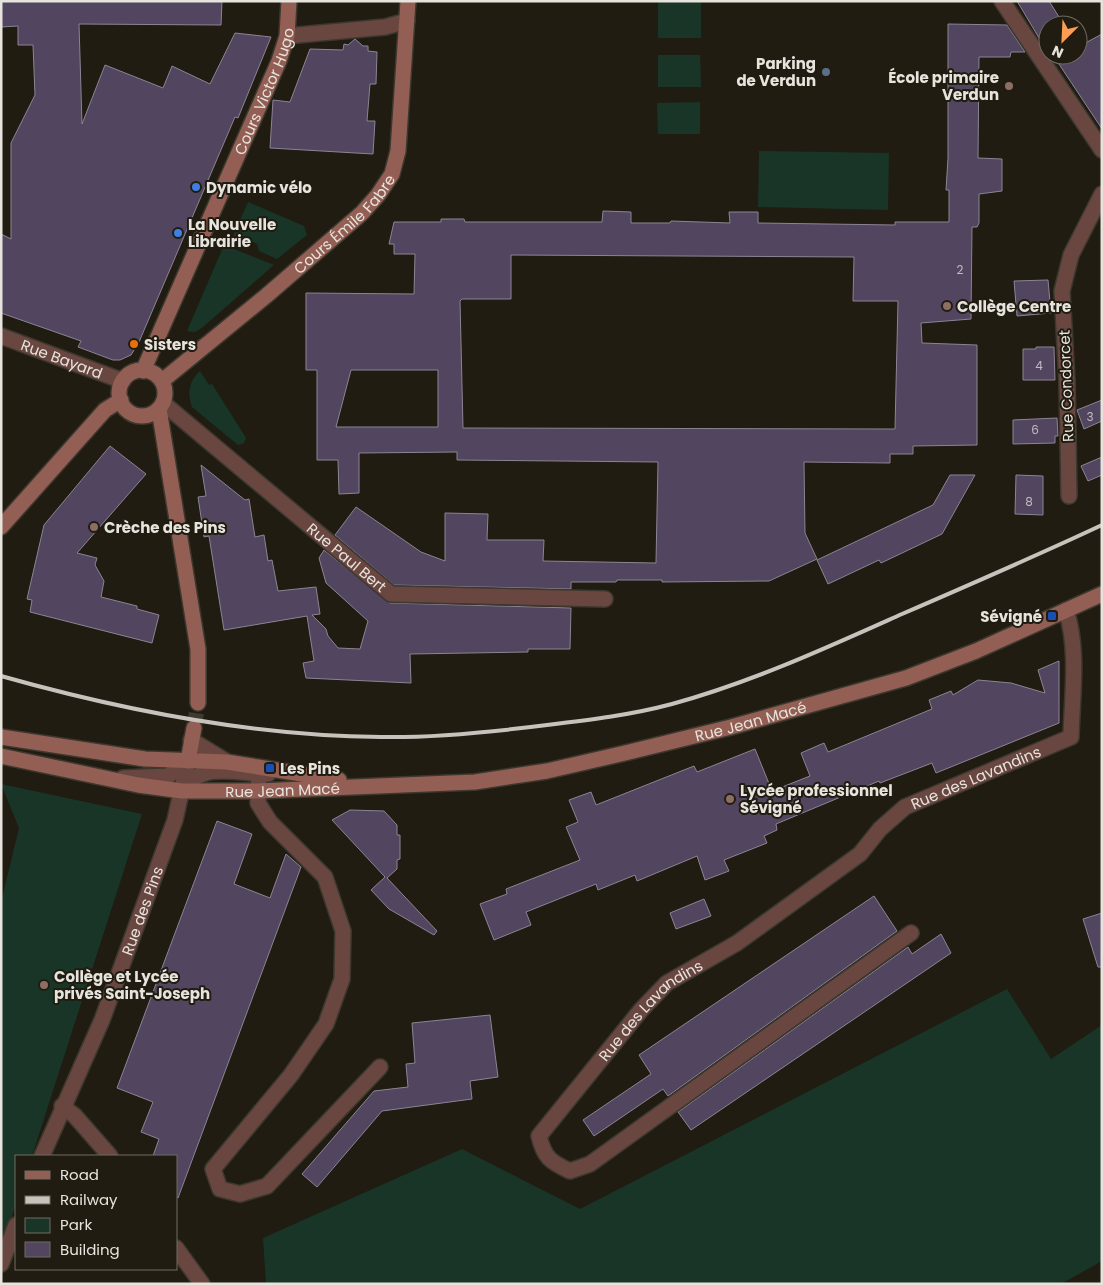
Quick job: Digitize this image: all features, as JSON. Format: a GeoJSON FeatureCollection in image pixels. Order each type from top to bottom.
{"type":"FeatureCollection","features":[{"type":"Feature","properties":{"kind":"street","name":"Cours Victor Hugo"},"geometry":{"type":"LineString","coordinates":[[143,371],[279,61],[287,36],[289,1]]}},
{"type":"Feature","properties":{"kind":"street","name":"Cours Émile Fabre"},"geometry":{"type":"LineString","coordinates":[[162,381],[266,296],[362,213],[378,195],[392,174],[398,151],[408,1]]}},
{"type":"Feature","properties":{"kind":"street"},"geometry":{"type":"LineString","coordinates":[[1002,1],[1102,150]]}},
{"type":"Feature","properties":{"kind":"street"},"geometry":{"type":"LineString","coordinates":[[287,36],[385,27],[407,21]]}},
{"type":"Feature","properties":{"kind":"street","name":"Rue Condorcet"},"geometry":{"type":"LineString","coordinates":[[1069,496],[1067,382],[1062,291],[1071,255],[1102,194]]}},
{"type":"Feature","properties":{"kind":"street","name":"Rue Bayard"},"geometry":{"type":"LineString","coordinates":[[1,336],[123,381]]}},
{"type":"Feature","properties":{"kind":"street"},"geometry":{"type":"LineString","coordinates":[[161,406],[148,415],[136,415],[126,408],[121,400],[120,391],[123,381],[133,373],[143,371],[154,374],[162,381],[165,391],[161,406],[198,649],[198,703]]}},
{"type":"Feature","properties":{"kind":"street"},"geometry":{"type":"LineString","coordinates":[[1,527],[105,410],[121,400]]}},
{"type":"Feature","properties":{"kind":"street","name":"Rue Paul Bert"},"geometry":{"type":"LineString","coordinates":[[161,406],[392,594],[605,599]]}},
{"type":"Feature","properties":{"kind":"street","name":"Rue Jean Macé"},"geometry":{"type":"LineString","coordinates":[[1,756],[138,786],[182,791],[257,791],[476,782],[547,771],[731,727],[906,678],[976,651],[1102,594]]}},
{"type":"Feature","properties":{"kind":"street","name":"Rue des Lavandins"},"geometry":{"type":"LineString","coordinates":[[911,933],[590,1164],[570,1171],[552,1163],[542,1149],[539,1136],[641,1010],[667,983],[738,944],[853,859],[880,829],[905,808],[1071,737],[1073,648],[1071,624],[1066,610]]}},
{"type":"Feature","properties":{"kind":"street","name":"Rue des Pins"},"geometry":{"type":"LineString","coordinates":[[42,1155],[62,1106],[102,1020],[175,820],[192,734],[227,762]]}},
{"type":"Feature","properties":{"kind":"street","name":"Rue Jean Macé"},"geometry":{"type":"LineString","coordinates":[[1,737],[145,759],[227,762],[259,770],[382,786]]}},
{"type":"Feature","properties":{"kind":"street"},"geometry":{"type":"LineString","coordinates":[[102,778],[168,776],[188,761]]}},
{"type":"Feature","properties":{"kind":"street"},"geometry":{"type":"LineString","coordinates":[[182,791],[196,775],[211,771],[259,770],[258,803],[270,822],[325,876],[343,931],[342,979],[326,1024],[291,1074],[213,1169],[220,1189],[240,1194],[267,1186],[380,1067]]}},
{"type":"Feature","properties":{"kind":"street"},"geometry":{"type":"LineString","coordinates":[[62,1106],[75,1116],[109,1155]]}},
{"type":"Feature","properties":{"kind":"street"},"geometry":{"type":"LineString","coordinates":[[1,1264],[15,1228]]}},
{"type":"Feature","properties":{"kind":"street"},"geometry":{"type":"LineString","coordinates":[[178,1251],[202,1284]]}},
{"type":"Feature","properties":{"kind":"green space"},"geometry":{"type":"Polygon","coordinates":[[[658,1],[701,1],[701,38],[658,38],[658,1]]]}},
{"type":"Feature","properties":{"kind":"green space"},"geometry":{"type":"Polygon","coordinates":[[[658,55],[700,55],[701,87],[658,87],[658,55]]]}},
{"type":"Feature","properties":{"kind":"green space"},"geometry":{"type":"Polygon","coordinates":[[[700,102],[700,134],[658,134],[657,103],[700,102]]]}},
{"type":"Feature","properties":{"kind":"green space"},"geometry":{"type":"Polygon","coordinates":[[[759,151],[889,153],[888,210],[758,207],[759,151]]]}},
{"type":"Feature","properties":{"kind":"green space"},"geometry":{"type":"Polygon","coordinates":[[[248,202],[304,226],[307,235],[277,259],[259,251],[257,244],[249,240],[242,243],[232,238],[248,202]]]}},
{"type":"Feature","properties":{"kind":"green space"},"geometry":{"type":"Polygon","coordinates":[[[224,245],[274,265],[203,327],[195,332],[187,331],[224,245]]]}},
{"type":"Feature","properties":{"kind":"green space"},"geometry":{"type":"Polygon","coordinates":[[[200,371],[209,385],[212,384],[246,438],[244,443],[238,445],[192,407],[190,397],[191,383],[200,371]]]}},
{"type":"Feature","properties":{"kind":"green space","name":"Collège et Lycée privés Saint-Joseph"},"geometry":{"type":"Polygon","coordinates":[[[1,784],[142,814],[32,1155],[15,1155],[15,1207],[1,1250],[1,902],[19,828],[1,784]]]}},
{"type":"Feature","properties":{"kind":"green space"},"geometry":{"type":"Polygon","coordinates":[[[1007,989],[1051,1059],[1102,1025],[1102,1261],[1061,1284],[266,1284],[263,1238],[462,1149],[580,1209],[1007,989]]]}},
{"type":"Feature","properties":{"kind":"building"},"geometry":{"type":"Polygon","coordinates":[[[1,1],[222,1],[221,25],[79,24],[82,124],[105,65],[163,88],[172,66],[210,84],[235,33],[271,37],[238,118],[235,117],[139,342],[131,355],[120,360],[113,360],[78,347],[81,341],[1,313],[1,234],[11,239],[11,143],[35,95],[33,45],[18,45],[18,26],[1,27],[1,1]]]}},
{"type":"Feature","properties":{"kind":"building"},"geometry":{"type":"Polygon","coordinates":[[[1017,1],[1049,1],[1058,15],[1038,15],[1038,36],[1017,1]]]}},
{"type":"Feature","properties":{"kind":"building"},"geometry":{"type":"Polygon","coordinates":[[[948,24],[1007,25],[1025,52],[1011,52],[1010,57],[979,57],[978,158],[1002,159],[1002,191],[979,194],[979,223],[977,227],[972,227],[971,319],[921,323],[922,343],[977,345],[977,445],[913,446],[913,454],[890,454],[890,463],[804,462],[805,533],[817,559],[769,581],[662,582],[662,580],[617,580],[616,582],[571,582],[571,589],[394,585],[335,535],[356,507],[421,552],[445,561],[445,513],[488,514],[487,540],[544,540],[543,561],[656,563],[658,462],[457,460],[457,452],[359,453],[359,493],[339,494],[338,460],[317,460],[317,370],[306,370],[306,293],[414,294],[415,254],[394,254],[394,244],[389,244],[394,222],[441,222],[441,219],[464,219],[465,222],[602,222],[603,211],[631,212],[631,223],[670,223],[671,221],[730,223],[729,212],[758,212],[758,223],[895,225],[895,222],[949,222],[949,190],[946,190],[948,158],[948,24]],[[511,255],[511,299],[462,299],[460,301],[463,428],[895,429],[898,301],[853,301],[854,257],[511,255]],[[351,370],[336,427],[438,427],[438,370],[351,370]]]}},
{"type":"Feature","properties":{"kind":"building"},"geometry":{"type":"Polygon","coordinates":[[[1102,34],[1102,129],[1060,65],[1088,65],[1088,42],[1102,34]]]}},
{"type":"Feature","properties":{"kind":"building"},"geometry":{"type":"Polygon","coordinates":[[[355,39],[363,46],[368,46],[368,51],[377,52],[376,84],[370,84],[367,121],[375,121],[373,154],[270,148],[273,100],[290,102],[310,49],[343,50],[344,44],[348,45],[355,39]]]}},
{"type":"Feature","properties":{"kind":"building"},"geometry":{"type":"Polygon","coordinates":[[[1048,280],[1051,313],[1017,316],[1014,281],[1048,280]]]}},
{"type":"Feature","properties":{"kind":"building"},"geometry":{"type":"Polygon","coordinates":[[[1036,347],[1054,347],[1055,380],[1023,380],[1023,349],[1036,349],[1036,347]]]}},
{"type":"Feature","properties":{"kind":"building"},"geometry":{"type":"Polygon","coordinates":[[[1102,400],[1102,421],[1084,429],[1077,410],[1102,400]]]}},
{"type":"Feature","properties":{"kind":"building"},"geometry":{"type":"Polygon","coordinates":[[[1057,418],[1058,436],[1055,436],[1055,443],[1013,444],[1013,420],[1057,418]]]}},
{"type":"Feature","properties":{"kind":"building"},"geometry":{"type":"Polygon","coordinates":[[[110,446],[146,474],[77,553],[97,558],[95,565],[104,581],[101,597],[137,606],[137,609],[159,615],[152,643],[30,612],[32,600],[27,599],[44,525],[110,446]]]}},
{"type":"Feature","properties":{"kind":"building"},"geometry":{"type":"Polygon","coordinates":[[[1102,457],[1102,475],[1088,481],[1081,466],[1102,457]]]}},
{"type":"Feature","properties":{"kind":"building"},"geometry":{"type":"Polygon","coordinates":[[[201,465],[245,500],[249,499],[255,537],[264,535],[268,561],[272,560],[278,591],[316,587],[320,614],[312,615],[326,629],[328,636],[338,648],[360,649],[368,621],[326,583],[319,558],[324,550],[390,603],[571,608],[570,649],[528,649],[528,652],[410,654],[411,683],[306,678],[303,663],[314,661],[307,616],[224,630],[209,536],[204,537],[198,497],[206,496],[201,465]]]}},
{"type":"Feature","properties":{"kind":"building"},"geometry":{"type":"Polygon","coordinates":[[[950,475],[975,475],[942,534],[881,563],[879,560],[828,584],[817,560],[933,505],[950,475]]]}},
{"type":"Feature","properties":{"kind":"building"},"geometry":{"type":"Polygon","coordinates":[[[1016,475],[1043,476],[1043,515],[1015,514],[1016,475]]]}},
{"type":"Feature","properties":{"kind":"building","name":"Lycée professionnel Sévigné"},"geometry":{"type":"Polygon","coordinates":[[[1059,661],[1059,723],[936,773],[932,763],[880,783],[879,781],[776,824],[777,830],[764,836],[767,843],[724,860],[729,871],[705,880],[697,856],[637,881],[635,875],[598,890],[596,884],[526,912],[531,925],[494,940],[480,904],[507,894],[506,889],[580,860],[566,827],[578,822],[569,800],[591,792],[596,805],[694,766],[697,772],[755,749],[772,791],[810,776],[801,753],[824,743],[828,752],[932,709],[929,700],[951,691],[953,695],[978,680],[1011,683],[1045,693],[1038,670],[1059,661]]]}},
{"type":"Feature","properties":{"kind":"building"},"geometry":{"type":"Polygon","coordinates":[[[350,810],[384,811],[397,825],[397,835],[400,835],[400,859],[397,860],[397,869],[387,878],[437,931],[434,935],[389,909],[371,890],[385,877],[332,820],[350,810]]]}},
{"type":"Feature","properties":{"kind":"building"},"geometry":{"type":"Polygon","coordinates":[[[217,821],[252,834],[234,884],[270,898],[286,854],[301,867],[178,1198],[178,1155],[153,1155],[159,1139],[141,1132],[153,1102],[117,1088],[217,821]]]}},
{"type":"Feature","properties":{"kind":"building"},"geometry":{"type":"Polygon","coordinates":[[[874,896],[897,931],[668,1096],[663,1089],[594,1136],[583,1120],[651,1074],[639,1055],[874,896]]]}},
{"type":"Feature","properties":{"kind":"building"},"geometry":{"type":"Polygon","coordinates":[[[704,899],[711,916],[676,929],[670,913],[704,899]]]}},
{"type":"Feature","properties":{"kind":"building"},"geometry":{"type":"Polygon","coordinates":[[[1102,913],[1102,967],[1098,967],[1083,919],[1102,913]]]}},
{"type":"Feature","properties":{"kind":"building"},"geometry":{"type":"Polygon","coordinates":[[[941,934],[951,953],[691,1130],[678,1112],[908,947],[912,954],[941,934]]]}},
{"type":"Feature","properties":{"kind":"building"},"geometry":{"type":"Polygon","coordinates":[[[490,1015],[498,1077],[470,1081],[472,1099],[382,1111],[317,1187],[302,1174],[374,1091],[408,1087],[406,1064],[415,1063],[412,1023],[490,1015]]]}},
{"type":"Feature","properties":{"kind":"tunnel"},"geometry":{"type":"LineString","coordinates":[[194,728],[198,703]]}},
{"type":"Feature","properties":{"kind":"railway"},"geometry":{"type":"LineString","coordinates":[[1,676],[95,700],[189,719],[285,732],[333,736],[402,737],[443,735],[506,730],[594,719],[672,704],[789,664],[1102,525]]}},
{"type":"Feature","properties":{"kind":"place","name":"Parking de Verdun"},"geometry":{"type":"Point","coordinates":[826,72]}},
{"type":"Feature","properties":{"kind":"place","name":"École primaire Verdun"},"geometry":{"type":"Point","coordinates":[1009,86]}},
{"type":"Feature","properties":{"kind":"place","name":"Dynamic vélo"},"geometry":{"type":"Point","coordinates":[196,187]}},
{"type":"Feature","properties":{"kind":"place","name":"La Nouvelle Librairie"},"geometry":{"type":"Point","coordinates":[178,233]}},
{"type":"Feature","properties":{"kind":"place","name":"Collège Centre"},"geometry":{"type":"Point","coordinates":[947,306]}},
{"type":"Feature","properties":{"kind":"place","name":"Sisters"},"geometry":{"type":"Point","coordinates":[134,344]}},
{"type":"Feature","properties":{"kind":"place","name":"Crèche des Pins"},"geometry":{"type":"Point","coordinates":[94,527]}},
{"type":"Feature","properties":{"kind":"place","name":"Sévigné"},"geometry":{"type":"Point","coordinates":[1052,616]}},
{"type":"Feature","properties":{"kind":"place","name":"Les Pins"},"geometry":{"type":"Point","coordinates":[270,768]}},
{"type":"Feature","properties":{"kind":"place","name":"Lycée professionnel Sévigné"},"geometry":{"type":"Point","coordinates":[730,799]}},
{"type":"Feature","properties":{"kind":"place","name":"Collège et Lycée privés Saint-Joseph"},"geometry":{"type":"Point","coordinates":[44,985]}}]}
